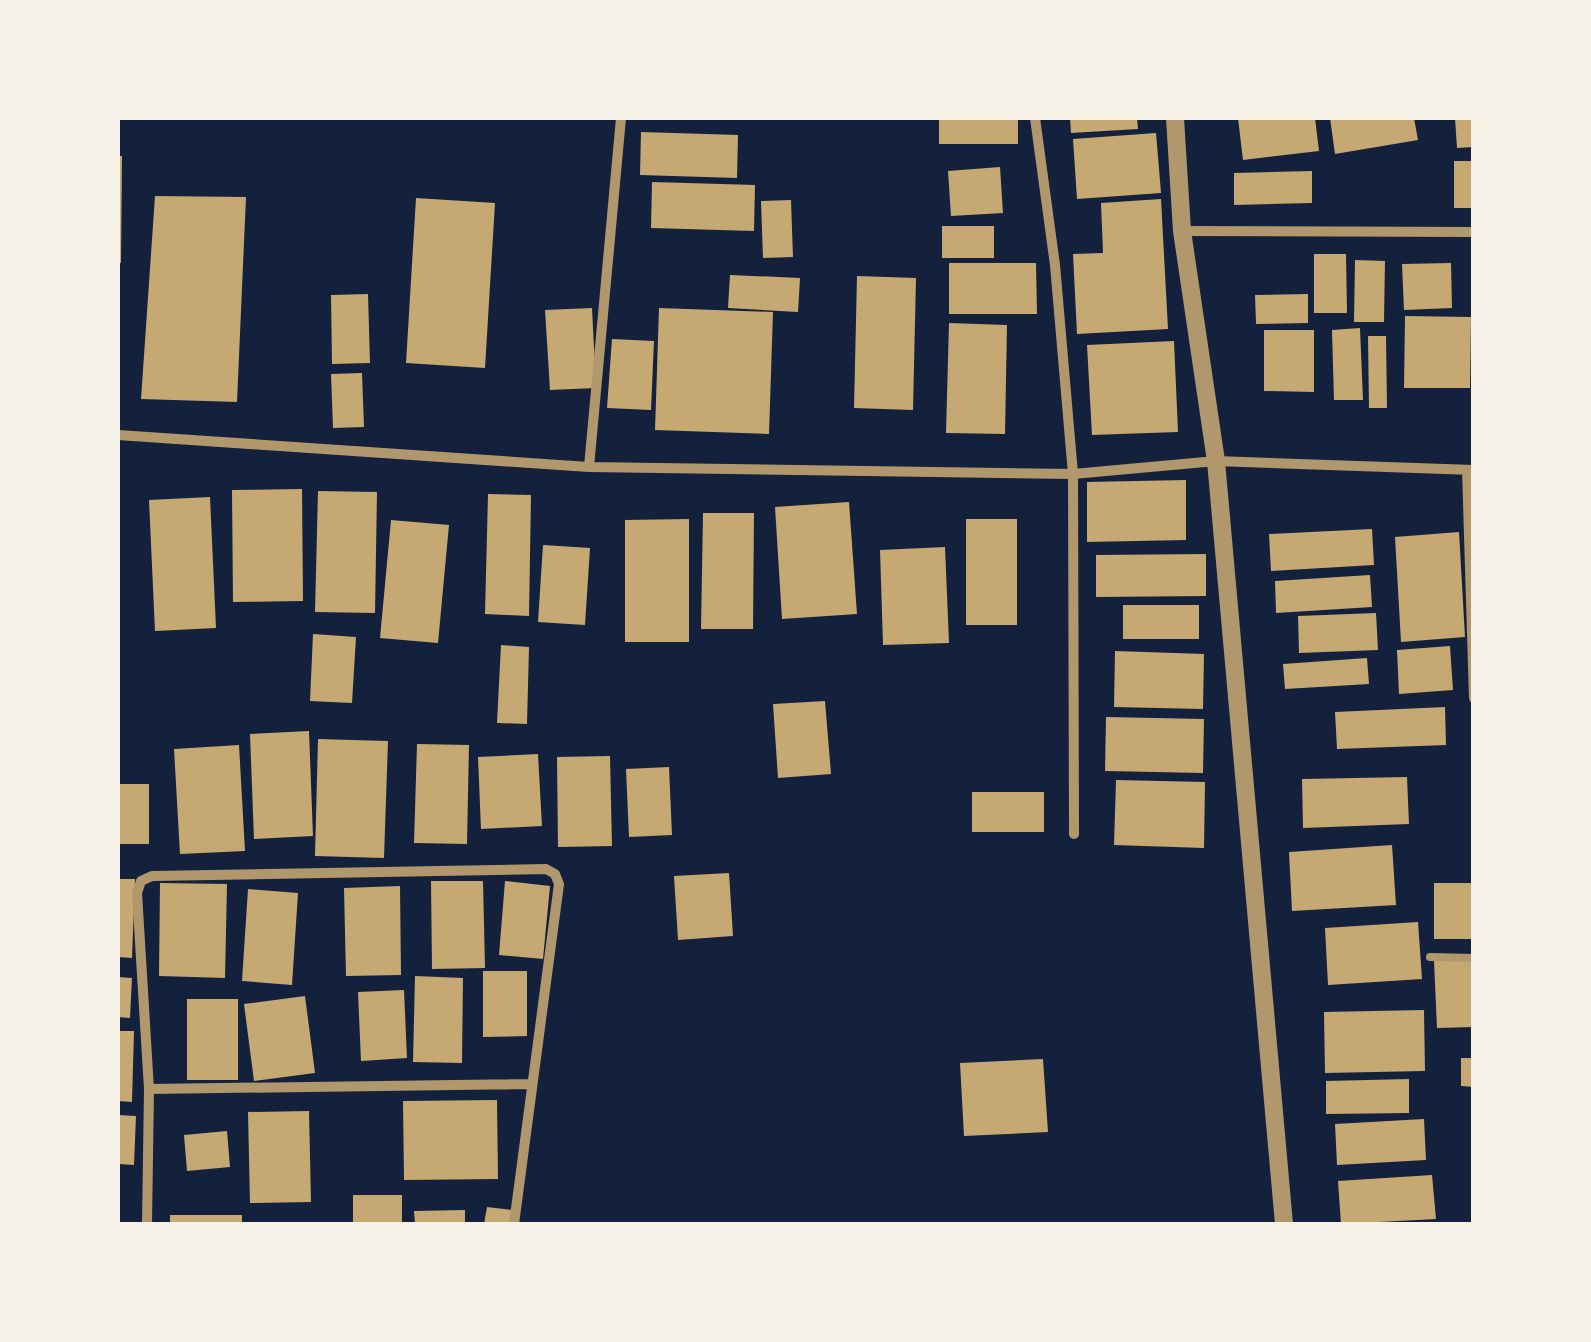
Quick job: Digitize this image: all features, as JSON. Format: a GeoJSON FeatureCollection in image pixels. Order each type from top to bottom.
{"type":"FeatureCollection","features":[{"type":"Feature","properties":{"kind":"street"},"geometry":{"type":"LineString","coordinates":[[588,467],[621,118]]}},
{"type":"Feature","properties":{"kind":"street"},"geometry":{"type":"LineString","coordinates":[[1035,118],[1054,265],[1073,474],[1074,834]]}},
{"type":"Feature","properties":{"kind":"street"},"geometry":{"type":"LineString","coordinates":[[1175,118],[1182,230],[1216,461],[1284,1224]]}},
{"type":"Feature","properties":{"kind":"street"},"geometry":{"type":"LineString","coordinates":[[1182,230],[1474,232]]}},
{"type":"Feature","properties":{"kind":"street"},"geometry":{"type":"LineString","coordinates":[[118,434],[588,467],[1073,474],[1216,461],[1470,470],[1474,698]]}},
{"type":"Feature","properties":{"kind":"street"},"geometry":{"type":"LineString","coordinates":[[147,1224],[149,1089],[137,893],[140,882],[152,876],[546,869],[555,874],[559,884],[514,1224]]}},
{"type":"Feature","properties":{"kind":"street"},"geometry":{"type":"LineString","coordinates":[[149,1089],[532,1084]]}},
{"type":"Feature","properties":{"kind":"lane"},"geometry":{"type":"LineString","coordinates":[[1430,957],[1474,958]]}},
{"type":"Feature","properties":{"kind":"building"},"geometry":{"type":"Polygon","coordinates":[[[939,118],[1018,118],[1018,144],[939,144],[939,118]]]}},
{"type":"Feature","properties":{"kind":"building"},"geometry":{"type":"Polygon","coordinates":[[[1070,118],[1137,118],[1138,129],[1071,133],[1070,118]]]}},
{"type":"Feature","properties":{"kind":"building"},"geometry":{"type":"Polygon","coordinates":[[[1238,118],[1315,118],[1319,151],[1243,160],[1238,118]]]}},
{"type":"Feature","properties":{"kind":"building"},"geometry":{"type":"Polygon","coordinates":[[[1330,118],[1414,118],[1418,140],[1335,154],[1330,118]]]}},
{"type":"Feature","properties":{"kind":"building"},"geometry":{"type":"Polygon","coordinates":[[[1455,118],[1474,118],[1474,147],[1457,148],[1455,118]]]}},
{"type":"Feature","properties":{"kind":"building"},"geometry":{"type":"Polygon","coordinates":[[[641,132],[738,135],[737,178],[640,175],[641,132]]]}},
{"type":"Feature","properties":{"kind":"building"},"geometry":{"type":"Polygon","coordinates":[[[1156,133],[1161,193],[1077,199],[1073,139],[1156,133]]]}},
{"type":"Feature","properties":{"kind":"building"},"geometry":{"type":"Polygon","coordinates":[[[118,156],[122,156],[121,263],[118,263],[118,156]]]}},
{"type":"Feature","properties":{"kind":"building"},"geometry":{"type":"Polygon","coordinates":[[[1454,161],[1474,161],[1474,208],[1454,208],[1454,161]]]}},
{"type":"Feature","properties":{"kind":"building"},"geometry":{"type":"Polygon","coordinates":[[[1000,167],[1003,213],[951,216],[948,171],[1000,167]]]}},
{"type":"Feature","properties":{"kind":"building"},"geometry":{"type":"Polygon","coordinates":[[[1312,171],[1312,203],[1234,205],[1234,173],[1312,171]]]}},
{"type":"Feature","properties":{"kind":"building"},"geometry":{"type":"Polygon","coordinates":[[[652,182],[755,185],[754,231],[651,228],[652,182]]]}},
{"type":"Feature","properties":{"kind":"building"},"geometry":{"type":"Polygon","coordinates":[[[155,196],[246,197],[237,402],[141,399],[155,196]]]}},
{"type":"Feature","properties":{"kind":"building"},"geometry":{"type":"Polygon","coordinates":[[[416,198],[495,203],[485,368],[406,363],[416,198]]]}},
{"type":"Feature","properties":{"kind":"building"},"geometry":{"type":"Polygon","coordinates":[[[1161,199],[1168,329],[1077,334],[1073,254],[1103,253],[1101,203],[1161,199]]]}},
{"type":"Feature","properties":{"kind":"building"},"geometry":{"type":"Polygon","coordinates":[[[791,200],[793,257],[763,258],[761,201],[791,200]]]}},
{"type":"Feature","properties":{"kind":"building"},"geometry":{"type":"Polygon","coordinates":[[[942,226],[994,226],[994,258],[942,258],[942,226]]]}},
{"type":"Feature","properties":{"kind":"building"},"geometry":{"type":"Polygon","coordinates":[[[1314,254],[1346,254],[1347,313],[1314,313],[1314,254]]]}},
{"type":"Feature","properties":{"kind":"building"},"geometry":{"type":"Polygon","coordinates":[[[1355,260],[1385,261],[1384,322],[1354,322],[1355,260]]]}},
{"type":"Feature","properties":{"kind":"building"},"geometry":{"type":"Polygon","coordinates":[[[949,263],[1036,263],[1037,314],[949,314],[949,263]]]}},
{"type":"Feature","properties":{"kind":"building"},"geometry":{"type":"Polygon","coordinates":[[[1451,263],[1452,308],[1404,310],[1402,264],[1451,263]]]}},
{"type":"Feature","properties":{"kind":"building"},"geometry":{"type":"Polygon","coordinates":[[[730,275],[800,278],[798,312],[728,308],[730,275]]]}},
{"type":"Feature","properties":{"kind":"building"},"geometry":{"type":"Polygon","coordinates":[[[857,276],[916,278],[913,410],[854,408],[857,276]]]}},
{"type":"Feature","properties":{"kind":"building"},"geometry":{"type":"Polygon","coordinates":[[[368,294],[370,363],[332,364],[331,295],[368,294]]]}},
{"type":"Feature","properties":{"kind":"building"},"geometry":{"type":"Polygon","coordinates":[[[1308,294],[1308,323],[1256,324],[1255,295],[1308,294]]]}},
{"type":"Feature","properties":{"kind":"building"},"geometry":{"type":"Polygon","coordinates":[[[592,308],[596,388],[550,390],[545,310],[592,308]]]}},
{"type":"Feature","properties":{"kind":"building"},"geometry":{"type":"Polygon","coordinates":[[[659,308],[773,312],[769,434],[655,430],[659,308]]]}},
{"type":"Feature","properties":{"kind":"building"},"geometry":{"type":"Polygon","coordinates":[[[1405,316],[1471,317],[1470,388],[1404,388],[1405,316]]]}},
{"type":"Feature","properties":{"kind":"building"},"geometry":{"type":"Polygon","coordinates":[[[949,323],[1007,325],[1005,434],[946,433],[949,323]]]}},
{"type":"Feature","properties":{"kind":"building"},"geometry":{"type":"Polygon","coordinates":[[[1360,328],[1363,400],[1334,400],[1332,330],[1360,328]]]}},
{"type":"Feature","properties":{"kind":"building"},"geometry":{"type":"Polygon","coordinates":[[[1264,330],[1314,330],[1314,392],[1264,391],[1264,330]]]}},
{"type":"Feature","properties":{"kind":"building"},"geometry":{"type":"Polygon","coordinates":[[[1368,336],[1386,336],[1387,408],[1369,408],[1368,336]]]}},
{"type":"Feature","properties":{"kind":"building"},"geometry":{"type":"Polygon","coordinates":[[[612,339],[654,341],[651,410],[607,408],[612,339]]]}},
{"type":"Feature","properties":{"kind":"building"},"geometry":{"type":"Polygon","coordinates":[[[1174,341],[1178,432],[1092,435],[1087,345],[1174,341]]]}},
{"type":"Feature","properties":{"kind":"building"},"geometry":{"type":"Polygon","coordinates":[[[362,373],[364,427],[333,428],[331,374],[362,373]]]}},
{"type":"Feature","properties":{"kind":"building"},"geometry":{"type":"Polygon","coordinates":[[[1186,480],[1186,540],[1087,542],[1087,482],[1186,480]]]}},
{"type":"Feature","properties":{"kind":"building"},"geometry":{"type":"Polygon","coordinates":[[[302,489],[303,601],[233,602],[232,490],[302,489]]]}},
{"type":"Feature","properties":{"kind":"building"},"geometry":{"type":"Polygon","coordinates":[[[318,491],[377,492],[375,613],[315,612],[318,491]]]}},
{"type":"Feature","properties":{"kind":"building"},"geometry":{"type":"Polygon","coordinates":[[[488,494],[531,495],[529,616],[485,614],[488,494]]]}},
{"type":"Feature","properties":{"kind":"building"},"geometry":{"type":"Polygon","coordinates":[[[210,497],[216,628],[155,631],[149,500],[210,497]]]}},
{"type":"Feature","properties":{"kind":"building"},"geometry":{"type":"Polygon","coordinates":[[[849,502],[857,614],[782,619],[775,507],[849,502]]]}},
{"type":"Feature","properties":{"kind":"building"},"geometry":{"type":"Polygon","coordinates":[[[703,513],[754,513],[753,629],[701,629],[703,513]]]}},
{"type":"Feature","properties":{"kind":"building"},"geometry":{"type":"Polygon","coordinates":[[[689,519],[689,642],[625,642],[625,520],[689,519]]]}},
{"type":"Feature","properties":{"kind":"building"},"geometry":{"type":"Polygon","coordinates":[[[966,519],[1017,519],[1017,625],[966,625],[966,519]]]}},
{"type":"Feature","properties":{"kind":"building"},"geometry":{"type":"Polygon","coordinates":[[[391,520],[449,525],[438,643],[380,638],[391,520]]]}},
{"type":"Feature","properties":{"kind":"building"},"geometry":{"type":"Polygon","coordinates":[[[1372,529],[1374,565],[1271,571],[1269,534],[1372,529]]]}},
{"type":"Feature","properties":{"kind":"building"},"geometry":{"type":"Polygon","coordinates":[[[1459,532],[1465,637],[1401,642],[1395,537],[1459,532]]]}},
{"type":"Feature","properties":{"kind":"building"},"geometry":{"type":"Polygon","coordinates":[[[543,545],[590,548],[585,625],[538,622],[543,545]]]}},
{"type":"Feature","properties":{"kind":"building"},"geometry":{"type":"Polygon","coordinates":[[[945,547],[949,643],[883,645],[880,550],[945,547]]]}},
{"type":"Feature","properties":{"kind":"building"},"geometry":{"type":"Polygon","coordinates":[[[1206,554],[1206,596],[1096,597],[1096,555],[1206,554]]]}},
{"type":"Feature","properties":{"kind":"building"},"geometry":{"type":"Polygon","coordinates":[[[1370,575],[1372,607],[1276,613],[1275,581],[1370,575]]]}},
{"type":"Feature","properties":{"kind":"building"},"geometry":{"type":"Polygon","coordinates":[[[1123,605],[1199,605],[1199,639],[1123,639],[1123,605]]]}},
{"type":"Feature","properties":{"kind":"building"},"geometry":{"type":"Polygon","coordinates":[[[1376,613],[1378,650],[1299,653],[1298,616],[1376,613]]]}},
{"type":"Feature","properties":{"kind":"building"},"geometry":{"type":"Polygon","coordinates":[[[313,634],[356,637],[352,703],[310,701],[313,634]]]}},
{"type":"Feature","properties":{"kind":"building"},"geometry":{"type":"Polygon","coordinates":[[[501,645],[529,647],[527,724],[497,723],[501,645]]]}},
{"type":"Feature","properties":{"kind":"building"},"geometry":{"type":"Polygon","coordinates":[[[1450,646],[1453,690],[1399,694],[1397,650],[1450,646]]]}},
{"type":"Feature","properties":{"kind":"building"},"geometry":{"type":"Polygon","coordinates":[[[1115,651],[1204,654],[1203,709],[1114,707],[1115,651]]]}},
{"type":"Feature","properties":{"kind":"building"},"geometry":{"type":"Polygon","coordinates":[[[1367,658],[1369,684],[1285,689],[1283,664],[1367,658]]]}},
{"type":"Feature","properties":{"kind":"building"},"geometry":{"type":"Polygon","coordinates":[[[825,701],[831,774],[778,778],[773,704],[825,701]]]}},
{"type":"Feature","properties":{"kind":"building"},"geometry":{"type":"Polygon","coordinates":[[[1445,707],[1446,745],[1337,749],[1335,712],[1445,707]]]}},
{"type":"Feature","properties":{"kind":"building"},"geometry":{"type":"Polygon","coordinates":[[[1106,717],[1204,719],[1203,773],[1105,771],[1106,717]]]}},
{"type":"Feature","properties":{"kind":"building"},"geometry":{"type":"Polygon","coordinates":[[[309,731],[313,836],[254,839],[250,734],[309,731]]]}},
{"type":"Feature","properties":{"kind":"building"},"geometry":{"type":"Polygon","coordinates":[[[318,739],[388,741],[384,858],[315,856],[318,739]]]}},
{"type":"Feature","properties":{"kind":"building"},"geometry":{"type":"Polygon","coordinates":[[[417,744],[469,745],[467,844],[414,843],[417,744]]]}},
{"type":"Feature","properties":{"kind":"building"},"geometry":{"type":"Polygon","coordinates":[[[239,745],[245,851],[180,854],[174,749],[239,745]]]}},
{"type":"Feature","properties":{"kind":"building"},"geometry":{"type":"Polygon","coordinates":[[[538,754],[542,826],[481,829],[478,757],[538,754]]]}},
{"type":"Feature","properties":{"kind":"building"},"geometry":{"type":"Polygon","coordinates":[[[610,756],[612,846],[558,847],[557,757],[610,756]]]}},
{"type":"Feature","properties":{"kind":"building"},"geometry":{"type":"Polygon","coordinates":[[[669,767],[672,835],[629,837],[626,769],[669,767]]]}},
{"type":"Feature","properties":{"kind":"building"},"geometry":{"type":"Polygon","coordinates":[[[1407,777],[1409,824],[1303,828],[1302,779],[1407,777]]]}},
{"type":"Feature","properties":{"kind":"building"},"geometry":{"type":"Polygon","coordinates":[[[1116,780],[1205,782],[1204,848],[1114,845],[1116,780]]]}},
{"type":"Feature","properties":{"kind":"building"},"geometry":{"type":"Polygon","coordinates":[[[118,784],[149,784],[149,844],[118,844],[118,784]]]}},
{"type":"Feature","properties":{"kind":"building"},"geometry":{"type":"Polygon","coordinates":[[[972,792],[1044,792],[1044,832],[972,832],[972,792]]]}},
{"type":"Feature","properties":{"kind":"building"},"geometry":{"type":"Polygon","coordinates":[[[1392,845],[1396,905],[1292,911],[1289,852],[1392,845]]]}},
{"type":"Feature","properties":{"kind":"building"},"geometry":{"type":"Polygon","coordinates":[[[729,873],[733,936],[678,940],[674,876],[729,873]]]}},
{"type":"Feature","properties":{"kind":"building"},"geometry":{"type":"Polygon","coordinates":[[[118,879],[135,879],[132,958],[118,957],[118,879]]]}},
{"type":"Feature","properties":{"kind":"building"},"geometry":{"type":"Polygon","coordinates":[[[431,881],[483,881],[485,968],[432,969],[431,881]]]}},
{"type":"Feature","properties":{"kind":"building"},"geometry":{"type":"Polygon","coordinates":[[[505,881],[550,886],[543,959],[499,955],[505,881]]]}},
{"type":"Feature","properties":{"kind":"building"},"geometry":{"type":"Polygon","coordinates":[[[160,883],[227,884],[225,978],[159,976],[160,883]]]}},
{"type":"Feature","properties":{"kind":"building"},"geometry":{"type":"Polygon","coordinates":[[[1434,883],[1473,883],[1473,939],[1434,939],[1434,883]]]}},
{"type":"Feature","properties":{"kind":"building"},"geometry":{"type":"Polygon","coordinates":[[[400,886],[401,975],[346,976],[344,888],[400,886]]]}},
{"type":"Feature","properties":{"kind":"building"},"geometry":{"type":"Polygon","coordinates":[[[248,889],[298,893],[292,985],[242,981],[248,889]]]}},
{"type":"Feature","properties":{"kind":"building"},"geometry":{"type":"Polygon","coordinates":[[[1418,922],[1422,979],[1328,985],[1325,928],[1418,922]]]}},
{"type":"Feature","properties":{"kind":"building"},"geometry":{"type":"Polygon","coordinates":[[[1474,959],[1474,1027],[1437,1028],[1434,961],[1474,959]]]}},
{"type":"Feature","properties":{"kind":"building"},"geometry":{"type":"Polygon","coordinates":[[[483,971],[527,971],[527,1036],[483,1037],[483,971]]]}},
{"type":"Feature","properties":{"kind":"building"},"geometry":{"type":"Polygon","coordinates":[[[415,976],[463,978],[462,1063],[413,1062],[415,976]]]}},
{"type":"Feature","properties":{"kind":"building"},"geometry":{"type":"Polygon","coordinates":[[[118,977],[132,978],[130,1018],[118,1017],[118,977]]]}},
{"type":"Feature","properties":{"kind":"building"},"geometry":{"type":"Polygon","coordinates":[[[404,990],[407,1058],[361,1061],[358,992],[404,990]]]}},
{"type":"Feature","properties":{"kind":"building"},"geometry":{"type":"Polygon","coordinates":[[[305,996],[315,1073],[254,1081],[244,1004],[305,996]]]}},
{"type":"Feature","properties":{"kind":"building"},"geometry":{"type":"Polygon","coordinates":[[[187,999],[238,999],[238,1080],[187,1080],[187,999]]]}},
{"type":"Feature","properties":{"kind":"building"},"geometry":{"type":"Polygon","coordinates":[[[1424,1010],[1425,1071],[1325,1073],[1324,1012],[1424,1010]]]}},
{"type":"Feature","properties":{"kind":"building"},"geometry":{"type":"Polygon","coordinates":[[[118,1031],[134,1031],[132,1102],[118,1101],[118,1031]]]}},
{"type":"Feature","properties":{"kind":"building"},"geometry":{"type":"Polygon","coordinates":[[[1461,1058],[1474,1058],[1474,1087],[1461,1086],[1461,1058]]]}},
{"type":"Feature","properties":{"kind":"building"},"geometry":{"type":"Polygon","coordinates":[[[1043,1059],[1048,1132],[964,1136],[960,1063],[1043,1059]]]}},
{"type":"Feature","properties":{"kind":"building"},"geometry":{"type":"Polygon","coordinates":[[[1409,1079],[1409,1113],[1326,1114],[1326,1081],[1409,1079]]]}},
{"type":"Feature","properties":{"kind":"building"},"geometry":{"type":"Polygon","coordinates":[[[497,1100],[498,1179],[404,1180],[403,1101],[497,1100]]]}},
{"type":"Feature","properties":{"kind":"building"},"geometry":{"type":"Polygon","coordinates":[[[309,1111],[311,1202],[250,1203],[248,1112],[309,1111]]]}},
{"type":"Feature","properties":{"kind":"building"},"geometry":{"type":"Polygon","coordinates":[[[118,1115],[136,1116],[134,1165],[118,1164],[118,1115]]]}},
{"type":"Feature","properties":{"kind":"building"},"geometry":{"type":"Polygon","coordinates":[[[1424,1119],[1426,1160],[1337,1165],[1335,1124],[1424,1119]]]}},
{"type":"Feature","properties":{"kind":"building"},"geometry":{"type":"Polygon","coordinates":[[[227,1131],[230,1167],[187,1171],[184,1135],[227,1131]]]}},
{"type":"Feature","properties":{"kind":"building"},"geometry":{"type":"Polygon","coordinates":[[[1432,1175],[1436,1219],[1341,1224],[1338,1181],[1432,1175]]]}},
{"type":"Feature","properties":{"kind":"building"},"geometry":{"type":"Polygon","coordinates":[[[353,1195],[402,1195],[402,1224],[353,1224],[353,1195]]]}},
{"type":"Feature","properties":{"kind":"building"},"geometry":{"type":"Polygon","coordinates":[[[487,1207],[513,1210],[511,1224],[484,1224],[487,1207]]]}},
{"type":"Feature","properties":{"kind":"building"},"geometry":{"type":"Polygon","coordinates":[[[465,1210],[465,1224],[415,1224],[414,1211],[465,1210]]]}},
{"type":"Feature","properties":{"kind":"building"},"geometry":{"type":"Polygon","coordinates":[[[170,1215],[242,1215],[242,1224],[170,1224],[170,1215]]]}}]}
